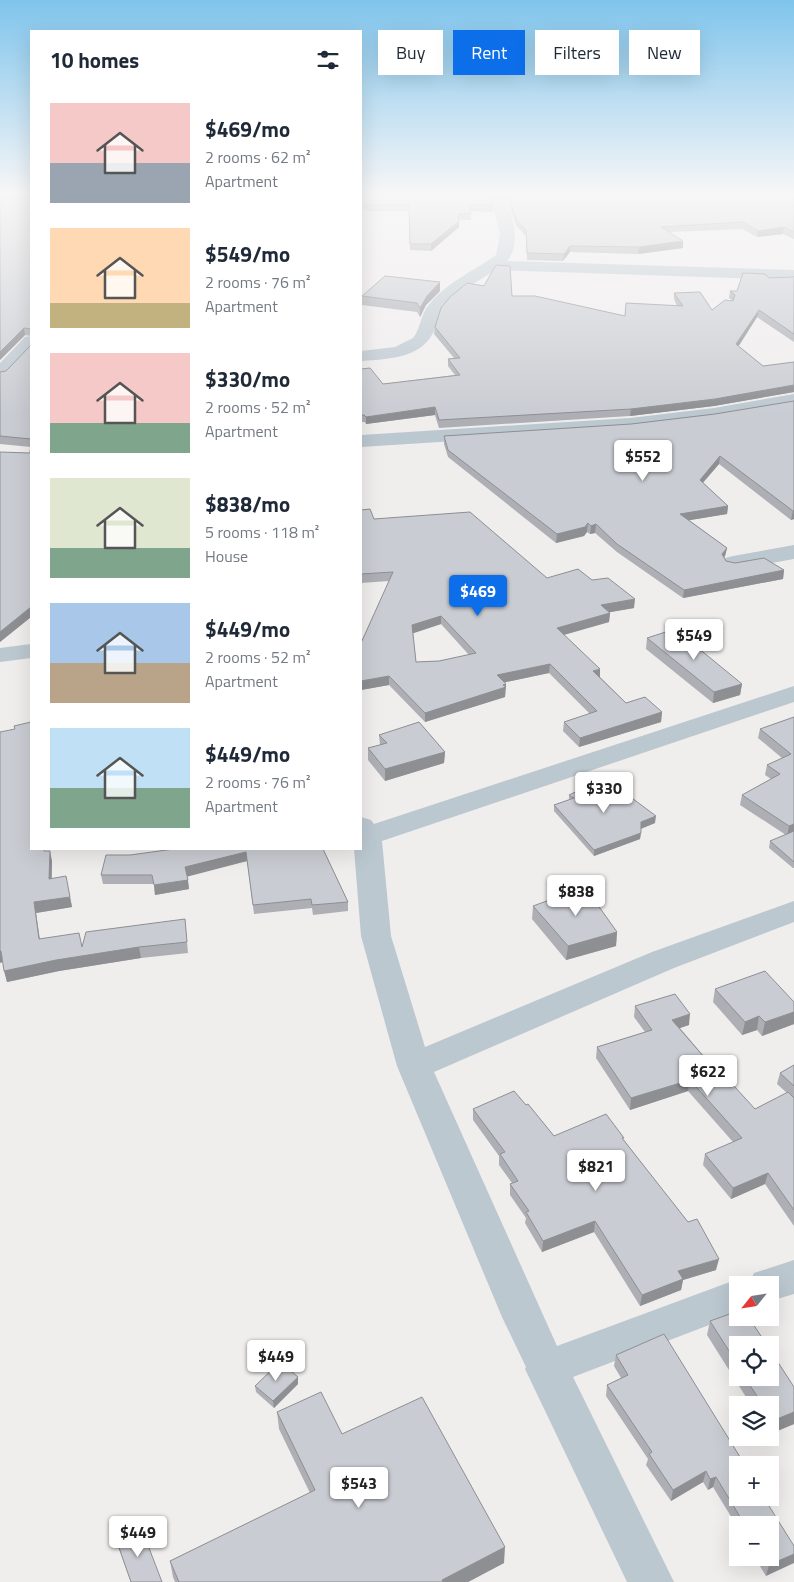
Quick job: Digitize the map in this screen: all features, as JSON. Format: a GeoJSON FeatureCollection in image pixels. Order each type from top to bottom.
{"type":"FeatureCollection","features":[{"type":"Feature","properties":{"kind":"street"},"geometry":{"type":"LineString","coordinates":[[362,356],[398,351],[415,345],[424,335],[429,314],[442,299],[490,267]]}},
{"type":"Feature","properties":{"kind":"street"},"geometry":{"type":"LineString","coordinates":[[548,267],[794,275]]}},
{"type":"Feature","properties":{"kind":"street"},"geometry":{"type":"LineString","coordinates":[[2,372],[30,342]]}},
{"type":"Feature","properties":{"kind":"street"},"geometry":{"type":"LineString","coordinates":[[2,372],[30,369]]}},
{"type":"Feature","properties":{"kind":"street"},"geometry":{"type":"LineString","coordinates":[[362,441],[630,424],[714,414],[794,400]]}},
{"type":"Feature","properties":{"kind":"street"},"geometry":{"type":"LineString","coordinates":[[733,563],[794,552]]}},
{"type":"Feature","properties":{"kind":"street"},"geometry":{"type":"LineString","coordinates":[[0,655],[30,651]]}},
{"type":"Feature","properties":{"kind":"street"},"geometry":{"type":"LineString","coordinates":[[651,1582],[545,1369],[414,1066],[376,936],[364,831],[794,694]]}},
{"type":"Feature","properties":{"kind":"street"},"geometry":{"type":"LineString","coordinates":[[414,1066],[664,960],[794,911]]}},
{"type":"Feature","properties":{"kind":"street"},"geometry":{"type":"LineString","coordinates":[[779,1282],[794,1277]]}},
{"type":"Feature","properties":{"kind":"street"},"geometry":{"type":"LineString","coordinates":[[545,1369],[729,1299]]}},
{"type":"Feature","properties":{"kind":"building"},"geometry":{"type":"Polygon","coordinates":[[[0,267],[30,267],[30,329],[24,328],[0,352],[0,267]]]}},
{"type":"Feature","properties":{"kind":"building"},"geometry":{"type":"Polygon","coordinates":[[[495,267],[510,267],[512,296],[535,296],[625,316],[626,303],[683,306],[674,293],[700,292],[712,310],[725,300],[733,301],[735,295],[730,291],[737,291],[743,273],[765,274],[769,278],[794,276],[794,334],[759,310],[736,344],[763,366],[794,362],[794,385],[715,399],[631,409],[439,420],[435,407],[366,417],[362,415],[362,369],[370,368],[383,384],[460,375],[448,359],[460,358],[435,327],[441,308],[450,297],[467,283],[484,286],[495,267]]]}},
{"type":"Feature","properties":{"kind":"building"},"geometry":{"type":"Polygon","coordinates":[[[385,276],[440,282],[427,296],[420,308],[417,303],[362,296],[385,276]]]}},
{"type":"Feature","properties":{"kind":"building"},"geometry":{"type":"Polygon","coordinates":[[[30,346],[30,439],[0,436],[0,372],[6,371],[30,346]]]}},
{"type":"Feature","properties":{"kind":"building"},"geometry":{"type":"Polygon","coordinates":[[[794,401],[794,511],[720,456],[700,480],[728,506],[680,514],[727,548],[722,554],[726,561],[735,563],[764,558],[784,570],[684,590],[617,544],[596,524],[591,526],[588,523],[585,527],[557,534],[448,450],[444,436],[631,424],[715,414],[794,401]]]}},
{"type":"Feature","properties":{"kind":"building"},"geometry":{"type":"Polygon","coordinates":[[[0,452],[30,453],[30,608],[0,632],[0,452]]]}},
{"type":"Feature","properties":{"kind":"building"},"geometry":{"type":"Polygon","coordinates":[[[370,509],[374,519],[470,512],[547,578],[578,569],[592,580],[608,578],[635,599],[601,605],[610,613],[557,628],[600,669],[593,671],[626,703],[645,697],[662,712],[580,738],[564,722],[597,711],[550,664],[497,675],[506,684],[503,685],[506,687],[425,713],[389,676],[362,681],[362,641],[393,572],[362,574],[362,510],[370,509]],[[441,616],[412,625],[416,662],[439,661],[476,653],[441,616]]]}},
{"type":"Feature","properties":{"kind":"building"},"geometry":{"type":"Polygon","coordinates":[[[675,629],[742,684],[714,692],[647,638],[675,629]]]}},
{"type":"Feature","properties":{"kind":"building"},"geometry":{"type":"Polygon","coordinates":[[[794,717],[794,824],[789,826],[742,795],[780,774],[767,765],[791,754],[760,729],[794,717]]]}},
{"type":"Feature","properties":{"kind":"building"},"geometry":{"type":"Polygon","coordinates":[[[30,722],[30,850],[50,851],[49,879],[66,876],[70,897],[34,902],[39,939],[79,933],[82,947],[86,932],[185,919],[187,942],[139,947],[56,960],[4,971],[0,951],[0,732],[15,729],[14,726],[30,722]]]}},
{"type":"Feature","properties":{"kind":"building"},"geometry":{"type":"Polygon","coordinates":[[[419,722],[445,752],[385,769],[368,748],[387,743],[379,735],[419,722]]]}},
{"type":"Feature","properties":{"kind":"building"},"geometry":{"type":"Polygon","coordinates":[[[605,778],[656,816],[641,822],[641,833],[594,850],[554,805],[574,798],[569,795],[605,778]]]}},
{"type":"Feature","properties":{"kind":"building"},"geometry":{"type":"Polygon","coordinates":[[[794,831],[794,862],[770,841],[794,831]]]}},
{"type":"Feature","properties":{"kind":"building"},"geometry":{"type":"Polygon","coordinates":[[[167,850],[323,850],[348,902],[312,905],[311,899],[253,905],[246,852],[185,867],[188,880],[154,885],[152,875],[101,875],[106,855],[130,855],[167,850]]]}},
{"type":"Feature","properties":{"kind":"building"},"geometry":{"type":"Polygon","coordinates":[[[585,887],[617,932],[568,946],[533,906],[585,887]]]}},
{"type":"Feature","properties":{"kind":"building"},"geometry":{"type":"Polygon","coordinates":[[[765,971],[794,1002],[794,1012],[765,1022],[759,1016],[745,1022],[715,989],[765,971]]]}},
{"type":"Feature","properties":{"kind":"building"},"geometry":{"type":"Polygon","coordinates":[[[675,994],[690,1014],[672,1020],[730,1087],[734,1086],[755,1109],[788,1092],[794,1098],[794,1210],[768,1173],[733,1188],[705,1154],[742,1138],[690,1080],[631,1098],[597,1047],[652,1030],[635,1006],[675,994]]]}},
{"type":"Feature","properties":{"kind":"building"},"geometry":{"type":"Polygon","coordinates":[[[794,1065],[794,1086],[780,1073],[794,1065]]]}},
{"type":"Feature","properties":{"kind":"building"},"geometry":{"type":"Polygon","coordinates":[[[514,1091],[526,1105],[528,1104],[554,1136],[606,1114],[624,1138],[622,1138],[688,1222],[697,1219],[719,1259],[678,1271],[683,1279],[642,1295],[595,1221],[543,1241],[526,1212],[529,1211],[510,1184],[518,1181],[500,1154],[505,1152],[473,1109],[514,1091]]]}},
{"type":"Feature","properties":{"kind":"building"},"geometry":{"type":"Polygon","coordinates":[[[729,1314],[729,1326],[754,1326],[761,1336],[729,1336],[729,1351],[710,1321],[729,1314]]]}},
{"type":"Feature","properties":{"kind":"building"},"geometry":{"type":"Polygon","coordinates":[[[664,1334],[729,1439],[729,1446],[733,1446],[739,1456],[729,1456],[729,1499],[716,1477],[710,1479],[706,1471],[673,1490],[649,1454],[652,1452],[607,1385],[628,1375],[616,1355],[664,1334]]]}},
{"type":"Feature","properties":{"kind":"building"},"geometry":{"type":"Polygon","coordinates":[[[280,1362],[298,1377],[273,1401],[255,1386],[280,1362]]]}},
{"type":"Feature","properties":{"kind":"building"},"geometry":{"type":"Polygon","coordinates":[[[779,1364],[794,1387],[794,1412],[779,1418],[779,1396],[757,1396],[750,1386],[779,1386],[779,1364]]]}},
{"type":"Feature","properties":{"kind":"building"},"geometry":{"type":"Polygon","coordinates":[[[321,1392],[342,1434],[422,1397],[505,1547],[442,1580],[443,1582],[179,1582],[170,1561],[315,1490],[277,1412],[321,1392]]]}},
{"type":"Feature","properties":{"kind":"building"},"geometry":{"type":"Polygon","coordinates":[[[734,1506],[769,1506],[775,1516],[740,1516],[734,1506]]]}},
{"type":"Feature","properties":{"kind":"building"},"geometry":{"type":"Polygon","coordinates":[[[779,1522],[794,1546],[794,1554],[779,1561],[779,1522]]]}},
{"type":"Feature","properties":{"kind":"building"},"geometry":{"type":"Polygon","coordinates":[[[141,1527],[162,1582],[131,1582],[116,1539],[141,1527]]]}}]}
